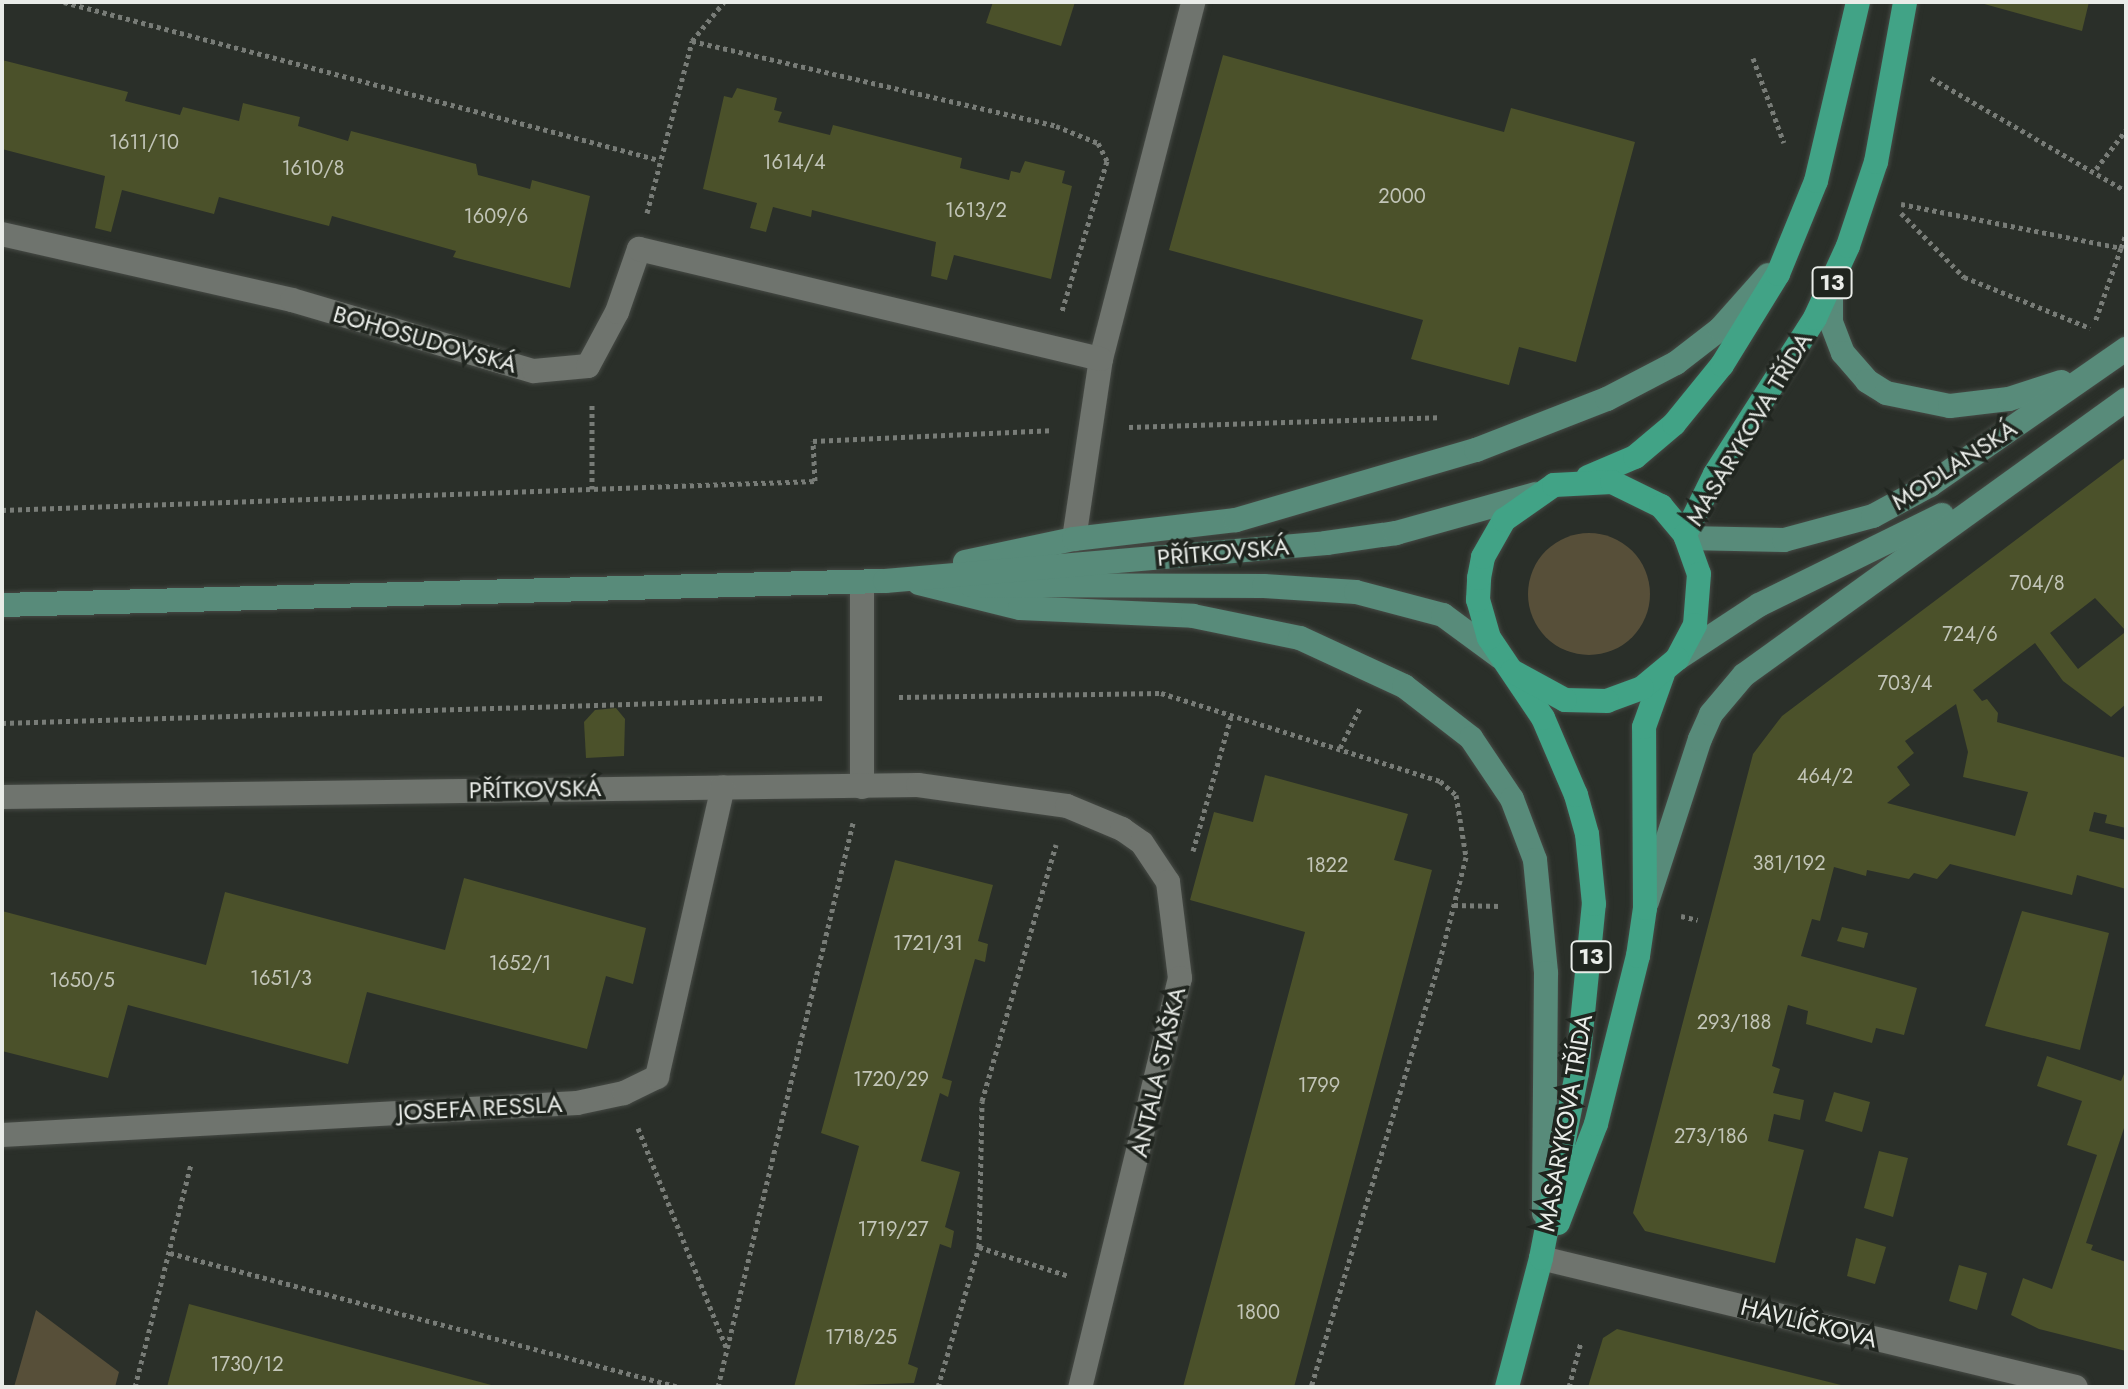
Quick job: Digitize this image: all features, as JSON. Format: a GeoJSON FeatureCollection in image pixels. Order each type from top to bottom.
{"type":"FeatureCollection","features":[{"type":"Feature","properties":{"kind":"main road","name":"MASARYKOVA TŘÍDA"},"geometry":{"type":"LineString","coordinates":[[1507,1387],[1541,1258],[1577,1073],[1594,904],[1587,834],[1576,795],[1543,718],[1506,664],[1478,600],[1483,557],[1504,520],[1536,494],[1635,457],[1674,424],[1722,365],[1795,238],[1816,181],[1858,2]]}},
{"type":"Feature","properties":{"kind":"main road","name":"MASARYKOVA TŘÍDA"},"geometry":{"type":"LineString","coordinates":[[1686,536],[1715,474],[1802,340],[1831,286],[1876,162],[1905,2]]}},
{"type":"Feature","properties":{"kind":"main road","name":"MASARYKOVA TŘÍDA"},"geometry":{"type":"LineString","coordinates":[[1541,1258],[1596,1124],[1631,995],[1645,908],[1644,727],[1699,608],[1699,574],[1686,536],[1661,506],[1629,487],[1573,481]]}},
{"type":"Feature","properties":{"kind":"main road"},"geometry":{"type":"LineString","coordinates":[[1506,664],[1544,693],[1585,702],[1627,695],[1670,666]]}},
{"type":"Feature","properties":{"kind":"street"},"geometry":{"type":"LineString","coordinates":[[1074,539],[1086,429],[1101,359],[1193,2]]}},
{"type":"Feature","properties":{"kind":"street","name":"BOHOSUDOVSKÁ"},"geometry":{"type":"LineString","coordinates":[[2,234],[40,240],[292,300],[534,371],[588,366]]}},
{"type":"Feature","properties":{"kind":"street"},"geometry":{"type":"LineString","coordinates":[[905,579],[1074,539],[1272,512],[1476,450],[1607,399],[1676,363],[1720,329],[1795,238]]}},
{"type":"Feature","properties":{"kind":"street"},"geometry":{"type":"LineString","coordinates":[[588,366],[617,312],[639,249],[1101,359]]}},
{"type":"Feature","properties":{"kind":"street"},"geometry":{"type":"LineString","coordinates":[[1831,286],[1831,322],[1843,353],[1867,381],[1904,400],[1950,406],[1996,401],[2090,372]]}},
{"type":"Feature","properties":{"kind":"street","name":"MODLANSKÁ"},"geometry":{"type":"LineString","coordinates":[[1686,536],[1784,540],[1873,516],[1930,485],[2119,353]]}},
{"type":"Feature","properties":{"kind":"street"},"geometry":{"type":"LineString","coordinates":[[1645,908],[1700,739],[1724,696],[1772,652],[2001,484],[2126,399]]}},
{"type":"Feature","properties":{"kind":"street","name":"MODLANSKÁ"},"geometry":{"type":"LineString","coordinates":[[1670,666],[1721,625],[2001,484]]}},
{"type":"Feature","properties":{"kind":"street","name":"PŘÍTKOVSKÁ"},"geometry":{"type":"LineString","coordinates":[[2,605],[905,579],[1326,543],[1396,533],[1536,494]]}},
{"type":"Feature","properties":{"kind":"street"},"geometry":{"type":"LineString","coordinates":[[905,579],[1020,608],[1193,616],[1278,632],[1323,646],[1404,686],[1471,738],[1512,799],[1535,860],[1546,973],[1549,1065],[1541,1258]]}},
{"type":"Feature","properties":{"kind":"street","name":"PŘÍTKOVSKÁ"},"geometry":{"type":"LineString","coordinates":[[905,579],[1033,589],[1194,585],[1356,592],[1443,615],[1506,664]]}},
{"type":"Feature","properties":{"kind":"street"},"geometry":{"type":"LineString","coordinates":[[862,582],[862,787]]}},
{"type":"Feature","properties":{"kind":"street","name":"PŘÍTKOVSKÁ"},"geometry":{"type":"LineString","coordinates":[[2,797],[918,785],[1067,806]]}},
{"type":"Feature","properties":{"kind":"street","name":"JOSEFA RESSLA"},"geometry":{"type":"LineString","coordinates":[[2,1135],[577,1103],[624,1093],[657,1077],[723,787]]}},
{"type":"Feature","properties":{"kind":"street","name":"ANTALA STAŠKA"},"geometry":{"type":"LineString","coordinates":[[1067,806],[1100,817],[1142,843],[1168,882],[1175,912],[1180,978],[1176,1010],[1080,1387]]}},
{"type":"Feature","properties":{"kind":"street","name":"HAVLÍČKOVA"},"geometry":{"type":"LineString","coordinates":[[1541,1258],[2076,1387]]}},
{"type":"Feature","properties":{"kind":"path"},"geometry":{"type":"LineString","coordinates":[[64,2],[659,160]]}},
{"type":"Feature","properties":{"kind":"path"},"geometry":{"type":"LineString","coordinates":[[639,249],[659,160],[692,41],[724,2]]}},
{"type":"Feature","properties":{"kind":"path"},"geometry":{"type":"LineString","coordinates":[[692,41],[1056,126],[1098,143],[1107,161],[1053,347]]}},
{"type":"Feature","properties":{"kind":"path"},"geometry":{"type":"LineString","coordinates":[[1753,58],[1796,175],[1816,181]]}},
{"type":"Feature","properties":{"kind":"path"},"geometry":{"type":"LineString","coordinates":[[1920,87],[1924,73],[2096,169],[2126,191]]}},
{"type":"Feature","properties":{"kind":"path"},"geometry":{"type":"LineString","coordinates":[[2096,169],[2126,130]]}},
{"type":"Feature","properties":{"kind":"path"},"geometry":{"type":"LineString","coordinates":[[2119,353],[2093,330],[1964,277],[1889,202],[2121,248]]}},
{"type":"Feature","properties":{"kind":"path"},"geometry":{"type":"LineString","coordinates":[[2093,330],[2126,234]]}},
{"type":"Feature","properties":{"kind":"path"},"geometry":{"type":"LineString","coordinates":[[2093,330],[2104,324]]}},
{"type":"Feature","properties":{"kind":"path"},"geometry":{"type":"LineString","coordinates":[[588,366],[595,434],[592,489]]}},
{"type":"Feature","properties":{"kind":"path"},"geometry":{"type":"LineString","coordinates":[[2,510],[815,481],[813,441],[1451,416]]}},
{"type":"Feature","properties":{"kind":"path"},"geometry":{"type":"LineString","coordinates":[[1161,693],[1440,781],[1456,795],[1464,823],[1466,857],[1440,960],[1311,1387]]}},
{"type":"Feature","properties":{"kind":"path"},"geometry":{"type":"LineString","coordinates":[[2,723],[562,707]]}},
{"type":"Feature","properties":{"kind":"path"},"geometry":{"type":"LineString","coordinates":[[1175,912],[1231,717]]}},
{"type":"Feature","properties":{"kind":"path"},"geometry":{"type":"LineString","coordinates":[[718,1387],[862,787]]}},
{"type":"Feature","properties":{"kind":"path"},"geometry":{"type":"LineString","coordinates":[[938,1387],[979,1247],[982,1101],[1067,806]]}},
{"type":"Feature","properties":{"kind":"path"},"geometry":{"type":"LineString","coordinates":[[624,1093],[727,1350]]}},
{"type":"Feature","properties":{"kind":"path"},"geometry":{"type":"LineString","coordinates":[[135,1387],[201,1124]]}},
{"type":"Feature","properties":{"kind":"path"},"geometry":{"type":"LineString","coordinates":[[979,1247],[1106,1289]]}},
{"type":"Feature","properties":{"kind":"path"},"geometry":{"type":"LineString","coordinates":[[170,1253],[679,1387]]}},
{"type":"Feature","properties":{"kind":"path"},"geometry":{"type":"LineString","coordinates":[[1569,1387],[1581,1342]]}},
{"type":"Feature","properties":{"kind":"shaded area"},"geometry":{"type":"Polygon","coordinates":[[[1589,533],[1612,538],[1632,551],[1645,571],[1650,594],[1645,617],[1632,637],[1612,650],[1589,655],[1566,650],[1546,637],[1533,617],[1528,594],[1533,571],[1546,551],[1566,538],[1589,533]]]}},
{"type":"Feature","properties":{"kind":"shaded area"},"geometry":{"type":"Polygon","coordinates":[[[36,1310],[119,1372],[115,1387],[14,1387],[36,1310]]]}},
{"type":"Feature","properties":{"kind":"building"},"geometry":{"type":"Polygon","coordinates":[[[993,2],[1075,2],[1061,46],[986,23],[993,2]]]}},
{"type":"Feature","properties":{"kind":"building"},"geometry":{"type":"Polygon","coordinates":[[[1977,2],[2089,2],[2082,31],[1977,2]]]}},
{"type":"Feature","properties":{"kind":"building"},"geometry":{"type":"Polygon","coordinates":[[[1223,55],[1504,132],[1511,108],[1635,142],[1576,362],[1519,347],[1509,385],[1411,359],[1423,320],[1169,250],[1223,55]]]}},
{"type":"Feature","properties":{"kind":"building"},"geometry":{"type":"Polygon","coordinates":[[[2,60],[128,92],[125,101],[180,115],[183,107],[239,121],[243,103],[300,117],[298,126],[348,141],[351,131],[476,164],[478,175],[530,189],[532,180],[590,196],[570,288],[453,257],[456,251],[332,216],[329,226],[219,197],[214,214],[122,190],[111,232],[95,228],[105,176],[2,149],[2,60]]]}},
{"type":"Feature","properties":{"kind":"building"},"geometry":{"type":"Polygon","coordinates":[[[737,88],[777,98],[774,110],[782,112],[778,122],[830,135],[833,125],[962,158],[960,168],[1009,180],[1011,171],[1020,173],[1025,161],[1065,171],[1062,183],[1072,186],[1051,279],[954,255],[947,280],[931,276],[936,242],[812,210],[811,217],[773,207],[766,232],[750,228],[757,203],[703,189],[724,96],[732,98],[737,88]]]}},
{"type":"Feature","properties":{"kind":"building"},"geometry":{"type":"Polygon","coordinates":[[[2126,457],[2126,631],[2095,598],[2050,633],[2078,669],[2124,633],[2126,704],[2111,717],[2063,681],[2035,643],[1973,690],[1982,701],[1987,699],[1998,713],[1997,722],[2126,758],[2126,828],[2105,823],[2107,815],[2094,812],[2089,831],[2126,840],[2126,889],[2077,875],[2072,895],[1950,864],[1937,879],[1914,873],[1909,879],[1867,870],[1866,876],[1834,867],[1820,921],[1812,919],[1801,956],[1917,988],[1904,1035],[1876,1028],[1872,1043],[1806,1024],[1808,1011],[1788,1005],[1772,1066],[1780,1069],[1773,1093],[1804,1100],[1800,1120],[1774,1114],[1768,1141],[1804,1150],[1775,1263],[1645,1231],[1633,1213],[1753,754],[1782,716],[2126,457]],[[1956,704],[1905,741],[1914,753],[1897,767],[1910,785],[1887,803],[2015,836],[2028,792],[1963,777],[1968,752],[1956,704]]]}},
{"type":"Feature","properties":{"kind":"building"},"geometry":{"type":"Polygon","coordinates":[[[616,708],[625,719],[624,756],[586,758],[584,722],[595,710],[616,708]]]}},
{"type":"Feature","properties":{"kind":"building"},"geometry":{"type":"Polygon","coordinates":[[[1265,775],[1408,814],[1394,860],[1432,870],[1294,1387],[1183,1387],[1305,932],[1190,900],[1214,812],[1253,822],[1265,775]]]}},
{"type":"Feature","properties":{"kind":"building"},"geometry":{"type":"Polygon","coordinates":[[[895,860],[993,885],[978,941],[988,944],[985,962],[975,959],[942,1078],[952,1081],[948,1097],[940,1093],[921,1161],[960,1172],[945,1227],[954,1231],[951,1248],[940,1244],[908,1364],[918,1368],[914,1383],[794,1387],[859,1146],[821,1133],[895,860]]]}},
{"type":"Feature","properties":{"kind":"building"},"geometry":{"type":"Polygon","coordinates":[[[464,878],[646,928],[633,984],[606,976],[587,1049],[367,992],[348,1064],[128,1005],[108,1078],[2,1051],[2,911],[206,965],[225,892],[445,950],[464,878]]]}},
{"type":"Feature","properties":{"kind":"building"},"geometry":{"type":"Polygon","coordinates":[[[2022,911],[2109,933],[2080,1050],[1985,1026],[2022,911]]]}},
{"type":"Feature","properties":{"kind":"building"},"geometry":{"type":"Polygon","coordinates":[[[1842,927],[1868,933],[1864,948],[1837,941],[1842,927]]]}},
{"type":"Feature","properties":{"kind":"building"},"geometry":{"type":"Polygon","coordinates":[[[2047,1056],[2121,1081],[2126,1069],[2126,1122],[2086,1243],[2093,1245],[2091,1250],[2126,1262],[2126,1351],[2039,1329],[2011,1315],[2023,1278],[2052,1289],[2097,1155],[2067,1145],[2082,1101],[2037,1086],[2047,1056]]]}},
{"type":"Feature","properties":{"kind":"building"},"geometry":{"type":"Polygon","coordinates":[[[1834,1092],[1870,1102],[1862,1132],[1825,1121],[1834,1092]]]}},
{"type":"Feature","properties":{"kind":"building"},"geometry":{"type":"Polygon","coordinates":[[[1879,1151],[1908,1158],[1893,1217],[1864,1208],[1879,1151]]]}},
{"type":"Feature","properties":{"kind":"building"},"geometry":{"type":"Polygon","coordinates":[[[1856,1238],[1886,1247],[1875,1284],[1847,1276],[1856,1238]]]}},
{"type":"Feature","properties":{"kind":"building"},"geometry":{"type":"Polygon","coordinates":[[[1959,1265],[1987,1273],[1977,1310],[1949,1301],[1959,1265]]]}},
{"type":"Feature","properties":{"kind":"building"},"geometry":{"type":"Polygon","coordinates":[[[189,1304],[495,1386],[495,1387],[167,1387],[189,1304]]]}},
{"type":"Feature","properties":{"kind":"building"},"geometry":{"type":"Polygon","coordinates":[[[1617,1329],[1845,1387],[1588,1387],[1603,1338],[1617,1329]]]}}]}
